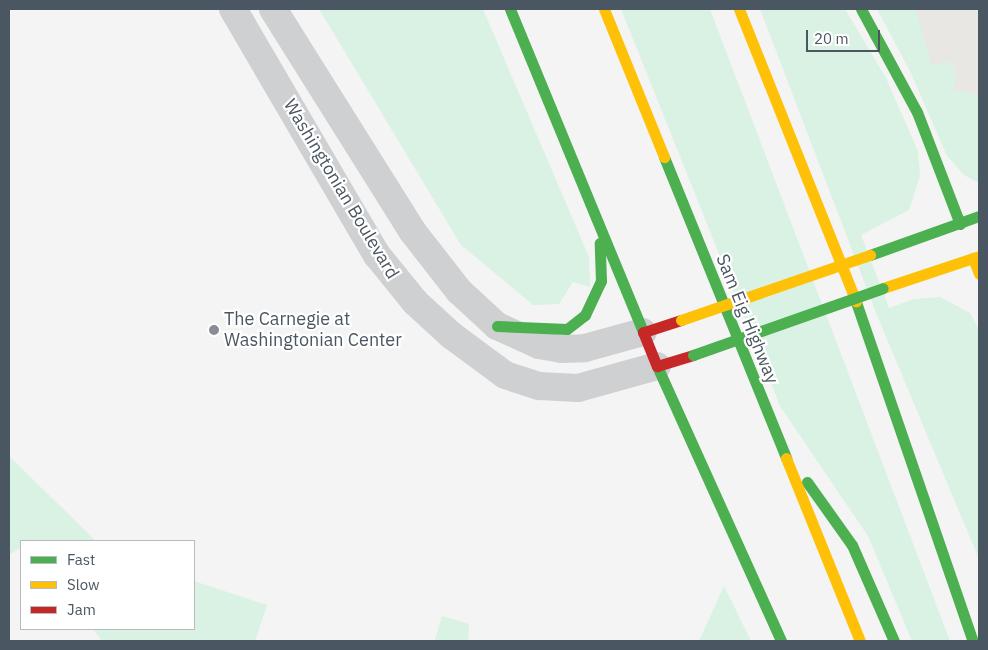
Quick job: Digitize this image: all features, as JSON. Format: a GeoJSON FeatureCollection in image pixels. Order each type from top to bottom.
{"type":"FeatureCollection","features":[{"type":"Feature","properties":{"kind":"main road"},"geometry":{"type":"LineString","coordinates":[[510,9],[657,366],[781,641]]}},
{"type":"Feature","properties":{"kind":"main road"},"geometry":{"type":"LineString","coordinates":[[595,9],[644,113]]}},
{"type":"Feature","properties":{"kind":"main road","name":"Sam Eig Highway"},"geometry":{"type":"LineString","coordinates":[[604,9],[644,113],[860,641]]}},
{"type":"Feature","properties":{"kind":"main road"},"geometry":{"type":"LineString","coordinates":[[739,9],[879,360],[973,641]]}},
{"type":"Feature","properties":{"kind":"main road"},"geometry":{"type":"LineString","coordinates":[[861,9],[917,112],[960,224],[976,257],[979,274]]}},
{"type":"Feature","properties":{"kind":"main road","name":"Washingtonian Boulevard"},"geometry":{"type":"LineString","coordinates":[[643,332],[979,216]]}},
{"type":"Feature","properties":{"kind":"main road"},"geometry":{"type":"LineString","coordinates":[[497,326],[567,329],[585,316],[601,281],[600,229]]}},
{"type":"Feature","properties":{"kind":"main road","name":"Washingtonian Boulevard"},"geometry":{"type":"LineString","coordinates":[[657,366],[976,257]]}},
{"type":"Feature","properties":{"kind":"main road"},"geometry":{"type":"LineString","coordinates":[[781,446],[852,545],[894,641]]}},
{"type":"Feature","properties":{"kind":"street","name":"Washingtonian Boulevard"},"geometry":{"type":"LineString","coordinates":[[234,9],[377,255],[415,302],[451,335],[482,361],[521,381],[578,388],[657,366]]}},
{"type":"Feature","properties":{"kind":"street","name":"Washingtonian Boulevard"},"geometry":{"type":"LineString","coordinates":[[273,9],[413,232],[459,291],[497,326],[539,345],[562,349],[585,348],[643,332]]}},
{"type":"Feature","properties":{"kind":"street"},"geometry":{"type":"LineString","coordinates":[[377,255],[413,232]]}},
{"type":"Feature","properties":{"kind":"shaded area"},"geometry":{"type":"Polygon","coordinates":[[[882,9],[979,9],[979,180],[910,55],[882,9]]]}},
{"type":"Feature","properties":{"kind":"green space"},"geometry":{"type":"Polygon","coordinates":[[[319,9],[483,9],[589,257],[590,287],[573,282],[559,304],[533,305],[461,245],[319,9]]]}},
{"type":"Feature","properties":{"kind":"green space"},"geometry":{"type":"Polygon","coordinates":[[[621,9],[710,9],[950,641],[912,641],[868,536],[780,406],[621,9]]]}},
{"type":"Feature","properties":{"kind":"green space"},"geometry":{"type":"Polygon","coordinates":[[[760,9],[845,9],[886,78],[918,151],[920,176],[909,210],[861,235],[889,308],[914,299],[940,297],[970,313],[979,330],[979,559],[876,313],[760,9]]]}},
{"type":"Feature","properties":{"kind":"green space"},"geometry":{"type":"Polygon","coordinates":[[[877,9],[916,9],[931,64],[950,62],[956,70],[954,90],[979,95],[979,183],[964,175],[947,156],[910,71],[877,9]]]}},
{"type":"Feature","properties":{"kind":"green space"},"geometry":{"type":"Polygon","coordinates":[[[9,456],[95,540],[20,540],[20,548],[9,555],[9,456]]]}},
{"type":"Feature","properties":{"kind":"green space"},"geometry":{"type":"Polygon","coordinates":[[[195,581],[267,605],[255,641],[102,641],[94,630],[195,630],[195,581]]]}},
{"type":"Feature","properties":{"kind":"green space"},"geometry":{"type":"Polygon","coordinates":[[[724,586],[751,641],[699,641],[724,586]]]}},
{"type":"Feature","properties":{"kind":"green space"},"geometry":{"type":"Polygon","coordinates":[[[442,616],[469,624],[468,641],[435,640],[442,616]]]}},
{"type":"Feature","properties":{"kind":"traffic: fast"},"geometry":{"type":"LineString","coordinates":[[510,9],[643,332]]}},
{"type":"Feature","properties":{"kind":"traffic: fast"},"geometry":{"type":"LineString","coordinates":[[861,9],[917,112],[960,224]]}},
{"type":"Feature","properties":{"kind":"traffic: fast"},"geometry":{"type":"LineString","coordinates":[[664,157],[786,458]]}},
{"type":"Feature","properties":{"kind":"traffic: fast"},"geometry":{"type":"LineString","coordinates":[[870,255],[979,216]]}},
{"type":"Feature","properties":{"kind":"traffic: fast"},"geometry":{"type":"LineString","coordinates":[[497,326],[567,329],[585,315],[601,281],[600,243]]}},
{"type":"Feature","properties":{"kind":"traffic: fast"},"geometry":{"type":"LineString","coordinates":[[693,355],[883,288]]}},
{"type":"Feature","properties":{"kind":"traffic: fast"},"geometry":{"type":"LineString","coordinates":[[856,302],[973,641]]}},
{"type":"Feature","properties":{"kind":"traffic: fast"},"geometry":{"type":"LineString","coordinates":[[657,366],[781,641]]}},
{"type":"Feature","properties":{"kind":"traffic: fast"},"geometry":{"type":"LineString","coordinates":[[807,482],[852,545],[894,641]]}},
{"type":"Feature","properties":{"kind":"traffic: slow"},"geometry":{"type":"LineString","coordinates":[[604,9],[664,157]]}},
{"type":"Feature","properties":{"kind":"traffic: slow"},"geometry":{"type":"LineString","coordinates":[[739,9],[856,302]]}},
{"type":"Feature","properties":{"kind":"traffic: slow"},"geometry":{"type":"LineString","coordinates":[[681,320],[870,255]]}},
{"type":"Feature","properties":{"kind":"traffic: slow"},"geometry":{"type":"LineString","coordinates":[[883,288],[979,256]]}},
{"type":"Feature","properties":{"kind":"traffic: slow"},"geometry":{"type":"LineString","coordinates":[[973,258],[979,274]]}},
{"type":"Feature","properties":{"kind":"traffic: slow"},"geometry":{"type":"LineString","coordinates":[[786,458],[860,641]]}},
{"type":"Feature","properties":{"kind":"traffic: jam"},"geometry":{"type":"LineString","coordinates":[[681,320],[643,332],[657,366],[693,355]]}},
{"type":"Feature","properties":{"kind":"place","name":"The Carnegie at Washingtonian Center"},"geometry":{"type":"Point","coordinates":[214,330]}}]}
